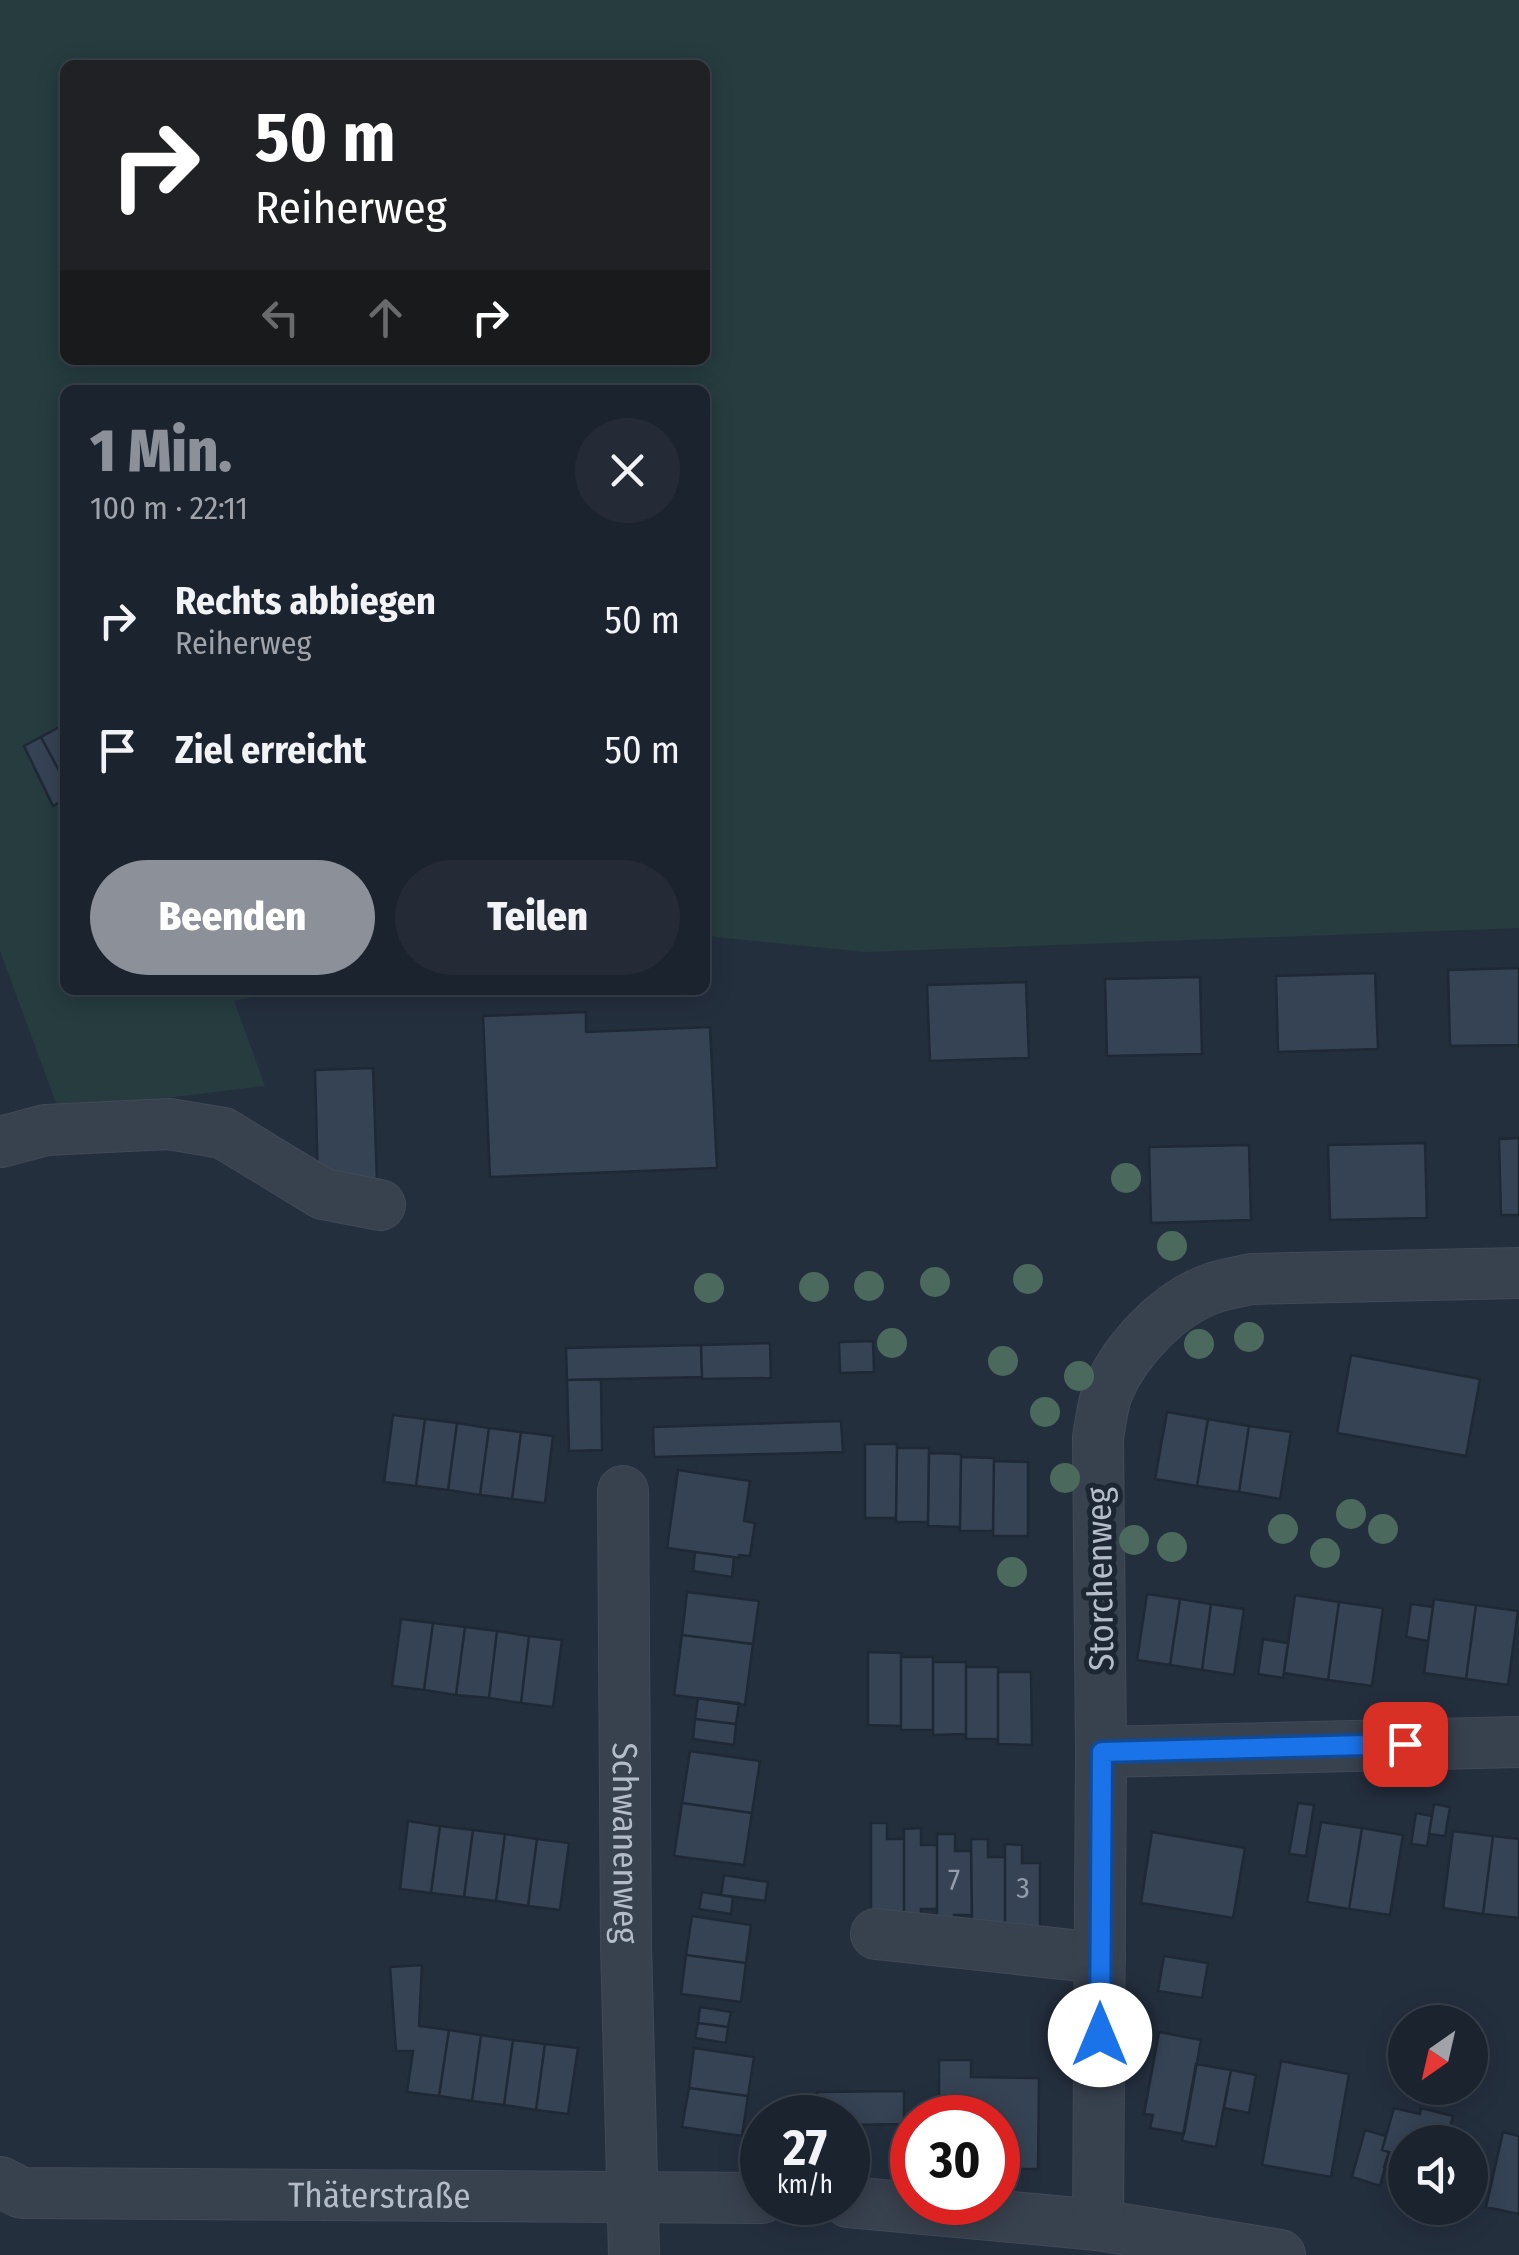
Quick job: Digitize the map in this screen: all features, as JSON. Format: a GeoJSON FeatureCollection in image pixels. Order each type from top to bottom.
{"type":"FeatureCollection","features":[{"type":"Feature","properties":{"kind":"street"},"geometry":{"type":"LineString","coordinates":[[0,1142],[46,1130],[169,1124],[223,1133],[323,1194],[380,1204]]}},
{"type":"Feature","properties":{"kind":"street","name":"Storchenweg"},"geometry":{"type":"LineString","coordinates":[[1098,2226],[1102,1752],[1098,1437],[1106,1395],[1123,1362],[1144,1336],[1210,1289],[1251,1279],[1519,1273]]}},
{"type":"Feature","properties":{"kind":"street","name":"Schwanenweg"},"geometry":{"type":"LineString","coordinates":[[623,1491],[626,1944],[634,2255]]}},
{"type":"Feature","properties":{"kind":"street"},"geometry":{"type":"LineString","coordinates":[[1102,1752],[1519,1742]]}},
{"type":"Feature","properties":{"kind":"street"},"geometry":{"type":"LineString","coordinates":[[876,1934],[1100,1958]]}},
{"type":"Feature","properties":{"kind":"street","name":"Thäterstraße"},"geometry":{"type":"LineString","coordinates":[[0,2182],[22,2193],[740,2198]]}},
{"type":"Feature","properties":{"kind":"street"},"geometry":{"type":"LineString","coordinates":[[870,2204],[1098,2226],[1212,2249],[1280,2255]]}},
{"type":"Feature","properties":{"kind":"green space"},"geometry":{"type":"Polygon","coordinates":[[[0,0],[1519,0],[1519,928],[865,952],[710,936],[710,385],[60,385],[60,995],[261,995],[234,1001],[265,1086],[59,1111],[0,951],[0,0]]]}},
{"type":"Feature","properties":{"kind":"building"},"geometry":{"type":"Polygon","coordinates":[[[60,727],[60,773],[41,737],[60,727]]]}},
{"type":"Feature","properties":{"kind":"building"},"geometry":{"type":"Polygon","coordinates":[[[41,737],[60,773],[60,802],[53,806],[24,746],[41,737]]]}},
{"type":"Feature","properties":{"kind":"building"},"geometry":{"type":"Polygon","coordinates":[[[1519,968],[1519,1045],[1450,1046],[1448,970],[1519,968]]]}},
{"type":"Feature","properties":{"kind":"building"},"geometry":{"type":"Polygon","coordinates":[[[1375,973],[1378,1049],[1278,1052],[1276,976],[1375,973]]]}},
{"type":"Feature","properties":{"kind":"building"},"geometry":{"type":"Polygon","coordinates":[[[1200,977],[1202,1054],[1107,1056],[1105,979],[1200,977]]]}},
{"type":"Feature","properties":{"kind":"building"},"geometry":{"type":"Polygon","coordinates":[[[1026,982],[1029,1058],[930,1061],[927,985],[1026,982]]]}},
{"type":"Feature","properties":{"kind":"building"},"geometry":{"type":"Polygon","coordinates":[[[586,1012],[586,1032],[710,1027],[717,1168],[490,1177],[483,1016],[586,1012]]]}},
{"type":"Feature","properties":{"kind":"building"},"geometry":{"type":"Polygon","coordinates":[[[373,1068],[377,1181],[318,1183],[315,1070],[373,1068]]]}},
{"type":"Feature","properties":{"kind":"building"},"geometry":{"type":"Polygon","coordinates":[[[1519,1138],[1519,1215],[1501,1215],[1499,1139],[1519,1138]]]}},
{"type":"Feature","properties":{"kind":"building"},"geometry":{"type":"Polygon","coordinates":[[[1425,1143],[1427,1218],[1330,1220],[1328,1145],[1425,1143]]]}},
{"type":"Feature","properties":{"kind":"building"},"geometry":{"type":"Polygon","coordinates":[[[1249,1145],[1251,1220],[1151,1223],[1149,1147],[1249,1145]]]}},
{"type":"Feature","properties":{"kind":"building"},"geometry":{"type":"Polygon","coordinates":[[[873,1341],[874,1372],[840,1373],[839,1342],[873,1341]]]}},
{"type":"Feature","properties":{"kind":"building"},"geometry":{"type":"Polygon","coordinates":[[[770,1343],[771,1378],[702,1379],[701,1345],[770,1343]]]}},
{"type":"Feature","properties":{"kind":"building"},"geometry":{"type":"Polygon","coordinates":[[[701,1345],[702,1377],[567,1380],[566,1348],[701,1345]]]}},
{"type":"Feature","properties":{"kind":"building"},"geometry":{"type":"Polygon","coordinates":[[[1351,1355],[1480,1379],[1466,1456],[1337,1433],[1351,1355]]]}},
{"type":"Feature","properties":{"kind":"building"},"geometry":{"type":"Polygon","coordinates":[[[601,1379],[602,1450],[569,1451],[567,1380],[601,1379]]]}},
{"type":"Feature","properties":{"kind":"building"},"geometry":{"type":"Polygon","coordinates":[[[1167,1412],[1208,1419],[1197,1486],[1155,1479],[1167,1412]]]}},
{"type":"Feature","properties":{"kind":"building"},"geometry":{"type":"Polygon","coordinates":[[[393,1415],[425,1419],[416,1486],[384,1482],[393,1415]]]}},
{"type":"Feature","properties":{"kind":"building"},"geometry":{"type":"Polygon","coordinates":[[[425,1419],[457,1423],[448,1490],[416,1486],[425,1419]]]}},
{"type":"Feature","properties":{"kind":"building"},"geometry":{"type":"Polygon","coordinates":[[[1208,1419],[1249,1426],[1239,1492],[1197,1486],[1208,1419]]]}},
{"type":"Feature","properties":{"kind":"building"},"geometry":{"type":"Polygon","coordinates":[[[841,1421],[843,1452],[654,1457],[653,1427],[841,1421]]]}},
{"type":"Feature","properties":{"kind":"building"},"geometry":{"type":"Polygon","coordinates":[[[457,1423],[489,1428],[480,1495],[448,1490],[457,1423]]]}},
{"type":"Feature","properties":{"kind":"building"},"geometry":{"type":"Polygon","coordinates":[[[1249,1426],[1291,1432],[1280,1499],[1239,1492],[1249,1426]]]}},
{"type":"Feature","properties":{"kind":"building"},"geometry":{"type":"Polygon","coordinates":[[[489,1428],[521,1432],[512,1499],[480,1495],[489,1428]]]}},
{"type":"Feature","properties":{"kind":"building"},"geometry":{"type":"Polygon","coordinates":[[[521,1432],[553,1436],[545,1503],[512,1499],[521,1432]]]}},
{"type":"Feature","properties":{"kind":"building"},"geometry":{"type":"Polygon","coordinates":[[[865,1444],[897,1444],[896,1518],[865,1518],[865,1444]]]}},
{"type":"Feature","properties":{"kind":"building"},"geometry":{"type":"Polygon","coordinates":[[[897,1448],[929,1448],[928,1522],[896,1522],[897,1448]]]}},
{"type":"Feature","properties":{"kind":"building"},"geometry":{"type":"Polygon","coordinates":[[[929,1453],[961,1454],[960,1527],[928,1526],[929,1453]]]}},
{"type":"Feature","properties":{"kind":"building"},"geometry":{"type":"Polygon","coordinates":[[[961,1457],[994,1458],[993,1531],[960,1531],[961,1457]]]}},
{"type":"Feature","properties":{"kind":"building"},"geometry":{"type":"Polygon","coordinates":[[[994,1461],[1028,1462],[1028,1536],[993,1536],[994,1461]]]}},
{"type":"Feature","properties":{"kind":"building"},"geometry":{"type":"Polygon","coordinates":[[[678,1470],[750,1481],[744,1521],[755,1523],[750,1556],[739,1558],[667,1548],[678,1470]]]}},
{"type":"Feature","properties":{"kind":"building"},"geometry":{"type":"Polygon","coordinates":[[[695,1552],[734,1557],[732,1577],[693,1571],[695,1552]]]}},
{"type":"Feature","properties":{"kind":"building"},"geometry":{"type":"Polygon","coordinates":[[[687,1592],[759,1601],[753,1644],[682,1635],[687,1592]]]}},
{"type":"Feature","properties":{"kind":"building"},"geometry":{"type":"Polygon","coordinates":[[[1147,1594],[1180,1599],[1170,1665],[1137,1660],[1147,1594]]]}},
{"type":"Feature","properties":{"kind":"building"},"geometry":{"type":"Polygon","coordinates":[[[1295,1595],[1339,1602],[1328,1680],[1284,1673],[1295,1595]]]}},
{"type":"Feature","properties":{"kind":"building"},"geometry":{"type":"Polygon","coordinates":[[[1180,1599],[1211,1604],[1202,1670],[1170,1665],[1180,1599]]]}},
{"type":"Feature","properties":{"kind":"building"},"geometry":{"type":"Polygon","coordinates":[[[1434,1599],[1476,1605],[1466,1679],[1424,1673],[1434,1599]]]}},
{"type":"Feature","properties":{"kind":"building"},"geometry":{"type":"Polygon","coordinates":[[[1339,1602],[1383,1608],[1372,1686],[1328,1680],[1339,1602]]]}},
{"type":"Feature","properties":{"kind":"building"},"geometry":{"type":"Polygon","coordinates":[[[1211,1604],[1244,1609],[1234,1675],[1202,1670],[1211,1604]]]}},
{"type":"Feature","properties":{"kind":"building"},"geometry":{"type":"Polygon","coordinates":[[[1411,1604],[1433,1607],[1428,1641],[1406,1637],[1411,1604]]]}},
{"type":"Feature","properties":{"kind":"building"},"geometry":{"type":"Polygon","coordinates":[[[1476,1605],[1518,1611],[1508,1685],[1466,1679],[1476,1605]]]}},
{"type":"Feature","properties":{"kind":"building"},"geometry":{"type":"Polygon","coordinates":[[[401,1619],[433,1623],[424,1690],[392,1686],[401,1619]]]}},
{"type":"Feature","properties":{"kind":"building"},"geometry":{"type":"Polygon","coordinates":[[[433,1623],[465,1627],[456,1695],[424,1690],[433,1623]]]}},
{"type":"Feature","properties":{"kind":"building"},"geometry":{"type":"Polygon","coordinates":[[[465,1627],[497,1631],[489,1698],[456,1695],[465,1627]]]}},
{"type":"Feature","properties":{"kind":"building"},"geometry":{"type":"Polygon","coordinates":[[[497,1631],[529,1636],[521,1703],[489,1698],[497,1631]]]}},
{"type":"Feature","properties":{"kind":"building"},"geometry":{"type":"Polygon","coordinates":[[[682,1635],[753,1644],[745,1705],[674,1695],[682,1635]]]}},
{"type":"Feature","properties":{"kind":"building"},"geometry":{"type":"Polygon","coordinates":[[[529,1636],[562,1640],[553,1707],[521,1703],[529,1636]]]}},
{"type":"Feature","properties":{"kind":"building"},"geometry":{"type":"Polygon","coordinates":[[[1263,1639],[1288,1643],[1283,1678],[1258,1674],[1263,1639]]]}},
{"type":"Feature","properties":{"kind":"building"},"geometry":{"type":"Polygon","coordinates":[[[868,1652],[901,1653],[901,1726],[868,1725],[868,1652]]]}},
{"type":"Feature","properties":{"kind":"building"},"geometry":{"type":"Polygon","coordinates":[[[901,1657],[933,1657],[933,1730],[901,1730],[901,1657]]]}},
{"type":"Feature","properties":{"kind":"building"},"geometry":{"type":"Polygon","coordinates":[[[933,1662],[966,1662],[966,1734],[933,1735],[933,1662]]]}},
{"type":"Feature","properties":{"kind":"building"},"geometry":{"type":"Polygon","coordinates":[[[966,1667],[998,1667],[998,1739],[966,1739],[966,1667]]]}},
{"type":"Feature","properties":{"kind":"building"},"geometry":{"type":"Polygon","coordinates":[[[998,1672],[1031,1672],[1032,1745],[998,1744],[998,1672]]]}},
{"type":"Feature","properties":{"kind":"building"},"geometry":{"type":"Polygon","coordinates":[[[698,1698],[739,1703],[736,1724],[695,1719],[698,1698]]]}},
{"type":"Feature","properties":{"kind":"building"},"geometry":{"type":"Polygon","coordinates":[[[695,1719],[736,1724],[734,1745],[693,1739],[695,1719]]]}},
{"type":"Feature","properties":{"kind":"building"},"geometry":{"type":"Polygon","coordinates":[[[690,1751],[760,1761],[752,1813],[682,1803],[690,1751]]]}},
{"type":"Feature","properties":{"kind":"building"},"geometry":{"type":"Polygon","coordinates":[[[682,1803],[752,1813],[744,1865],[674,1856],[682,1803]]]}},
{"type":"Feature","properties":{"kind":"building"},"geometry":{"type":"Polygon","coordinates":[[[1298,1803],[1314,1805],[1306,1856],[1289,1854],[1298,1803]]]}},
{"type":"Feature","properties":{"kind":"building"},"geometry":{"type":"Polygon","coordinates":[[[1434,1804],[1450,1807],[1445,1836],[1429,1834],[1434,1804]]]}},
{"type":"Feature","properties":{"kind":"building"},"geometry":{"type":"Polygon","coordinates":[[[1416,1813],[1432,1816],[1427,1846],[1411,1844],[1416,1813]]]}},
{"type":"Feature","properties":{"kind":"building"},"geometry":{"type":"Polygon","coordinates":[[[408,1821],[440,1826],[431,1893],[400,1889],[408,1821]]]}},
{"type":"Feature","properties":{"kind":"building"},"geometry":{"type":"Polygon","coordinates":[[[1321,1822],[1362,1828],[1349,1909],[1307,1902],[1321,1822]]]}},
{"type":"Feature","properties":{"kind":"building"},"geometry":{"type":"Polygon","coordinates":[[[871,1823],[887,1823],[887,1839],[904,1839],[904,1914],[871,1909],[871,1823]]]}},
{"type":"Feature","properties":{"kind":"building"},"geometry":{"type":"Polygon","coordinates":[[[440,1826],[473,1830],[464,1897],[431,1893],[440,1826]]]}},
{"type":"Feature","properties":{"kind":"building"},"geometry":{"type":"Polygon","coordinates":[[[921,1828],[921,1845],[937,1845],[937,1909],[921,1909],[921,1919],[904,1919],[904,1829],[921,1828]]]}},
{"type":"Feature","properties":{"kind":"building"},"geometry":{"type":"Polygon","coordinates":[[[1362,1828],[1403,1835],[1390,1915],[1349,1909],[1362,1828]]]}},
{"type":"Feature","properties":{"kind":"building"},"geometry":{"type":"Polygon","coordinates":[[[473,1830],[505,1834],[496,1901],[464,1897],[473,1830]]]}},
{"type":"Feature","properties":{"kind":"building"},"geometry":{"type":"Polygon","coordinates":[[[1453,1831],[1493,1836],[1483,1914],[1443,1908],[1453,1831]]]}},
{"type":"Feature","properties":{"kind":"building"},"geometry":{"type":"Polygon","coordinates":[[[1152,1832],[1245,1848],[1233,1918],[1141,1903],[1152,1832]]]}},
{"type":"Feature","properties":{"kind":"building"},"geometry":{"type":"Polygon","coordinates":[[[505,1834],[537,1839],[528,1906],[496,1901],[505,1834]]]}},
{"type":"Feature","properties":{"kind":"building"},"geometry":{"type":"Polygon","coordinates":[[[937,1834],[955,1834],[955,1851],[971,1851],[972,1915],[954,1915],[954,1926],[937,1926],[937,1834]]]}},
{"type":"Feature","properties":{"kind":"building"},"geometry":{"type":"Polygon","coordinates":[[[1493,1836],[1519,1839],[1519,1918],[1483,1914],[1493,1836]]]}},
{"type":"Feature","properties":{"kind":"building"},"geometry":{"type":"Polygon","coordinates":[[[537,1839],[569,1843],[560,1910],[528,1906],[537,1839]]]}},
{"type":"Feature","properties":{"kind":"building"},"geometry":{"type":"Polygon","coordinates":[[[971,1839],[988,1839],[988,1857],[1005,1857],[1005,1925],[972,1929],[971,1839]]]}},
{"type":"Feature","properties":{"kind":"building"},"geometry":{"type":"Polygon","coordinates":[[[1005,1844],[1022,1845],[1022,1863],[1040,1863],[1040,1930],[1005,1937],[1005,1844]]]}},
{"type":"Feature","properties":{"kind":"building"},"geometry":{"type":"Polygon","coordinates":[[[724,1875],[768,1882],[765,1901],[721,1895],[724,1875]]]}},
{"type":"Feature","properties":{"kind":"building"},"geometry":{"type":"Polygon","coordinates":[[[702,1892],[733,1897],[731,1914],[699,1909],[702,1892]]]}},
{"type":"Feature","properties":{"kind":"building"},"geometry":{"type":"Polygon","coordinates":[[[692,1916],[751,1925],[746,1963],[686,1955],[692,1916]]]}},
{"type":"Feature","properties":{"kind":"building"},"geometry":{"type":"Polygon","coordinates":[[[686,1955],[746,1963],[741,2002],[681,1994],[686,1955]]]}},
{"type":"Feature","properties":{"kind":"building"},"geometry":{"type":"Polygon","coordinates":[[[1164,1956],[1208,1963],[1202,1998],[1158,1991],[1164,1956]]]}},
{"type":"Feature","properties":{"kind":"building"},"geometry":{"type":"Polygon","coordinates":[[[422,1965],[419,2026],[449,2030],[439,2096],[407,2092],[413,2051],[396,2051],[390,1967],[422,1965]]]}},
{"type":"Feature","properties":{"kind":"building"},"geometry":{"type":"Polygon","coordinates":[[[700,2007],[731,2012],[728,2027],[698,2023],[700,2007]]]}},
{"type":"Feature","properties":{"kind":"building"},"geometry":{"type":"Polygon","coordinates":[[[698,2023],[728,2027],[726,2043],[695,2038],[698,2023]]]}},
{"type":"Feature","properties":{"kind":"building"},"geometry":{"type":"Polygon","coordinates":[[[449,2030],[481,2035],[472,2101],[439,2096],[449,2030]]]}},
{"type":"Feature","properties":{"kind":"building"},"geometry":{"type":"Polygon","coordinates":[[[1159,2032],[1201,2040],[1184,2134],[1150,2128],[1153,2115],[1144,2114],[1159,2032]]]}},
{"type":"Feature","properties":{"kind":"building"},"geometry":{"type":"Polygon","coordinates":[[[481,2035],[513,2040],[504,2105],[472,2101],[481,2035]]]}},
{"type":"Feature","properties":{"kind":"building"},"geometry":{"type":"Polygon","coordinates":[[[513,2040],[545,2044],[536,2110],[504,2105],[513,2040]]]}},
{"type":"Feature","properties":{"kind":"building"},"geometry":{"type":"Polygon","coordinates":[[[545,2044],[578,2048],[568,2114],[536,2110],[545,2044]]]}},
{"type":"Feature","properties":{"kind":"building"},"geometry":{"type":"Polygon","coordinates":[[[694,2048],[754,2057],[748,2095],[689,2088],[694,2048]]]}},
{"type":"Feature","properties":{"kind":"building"},"geometry":{"type":"Polygon","coordinates":[[[939,2060],[971,2060],[971,2077],[1039,2078],[1038,2169],[1020,2169],[1020,2095],[939,2095],[939,2060]]]}},
{"type":"Feature","properties":{"kind":"building"},"geometry":{"type":"Polygon","coordinates":[[[1281,2061],[1349,2074],[1331,2177],[1262,2165],[1281,2061]]]}},
{"type":"Feature","properties":{"kind":"building"},"geometry":{"type":"Polygon","coordinates":[[[1196,2064],[1231,2070],[1216,2147],[1182,2141],[1196,2064]]]}},
{"type":"Feature","properties":{"kind":"building"},"geometry":{"type":"Polygon","coordinates":[[[1231,2070],[1256,2075],[1249,2113],[1224,2108],[1231,2070]]]}},
{"type":"Feature","properties":{"kind":"building"},"geometry":{"type":"Polygon","coordinates":[[[689,2088],[741,2095],[740,2136],[682,2127],[689,2088]]]}},
{"type":"Feature","properties":{"kind":"building"},"geometry":{"type":"Polygon","coordinates":[[[904,2091],[904,2095],[890,2095],[890,2124],[870,2125],[870,2095],[817,2092],[904,2091]]]}},
{"type":"Feature","properties":{"kind":"building"},"geometry":{"type":"Polygon","coordinates":[[[1394,2108],[1420,2114],[1421,2108],[1453,2116],[1451,2125],[1389,2125],[1394,2108]]]}},
{"type":"Feature","properties":{"kind":"building"},"geometry":{"type":"Polygon","coordinates":[[[1388,2129],[1388,2152],[1382,2150],[1388,2129]]]}},
{"type":"Feature","properties":{"kind":"building"},"geometry":{"type":"Polygon","coordinates":[[[1365,2130],[1386,2136],[1382,2150],[1388,2156],[1380,2186],[1352,2177],[1365,2130]]]}},
{"type":"Feature","properties":{"kind":"building"},"geometry":{"type":"Polygon","coordinates":[[[1503,2132],[1519,2136],[1519,2214],[1488,2207],[1503,2132]]]}},
{"type":"Feature","properties":{"kind":"route"},"geometry":{"type":"LineString","coordinates":[[1100,2035],[1102,1752],[1405,1744]]}}]}
